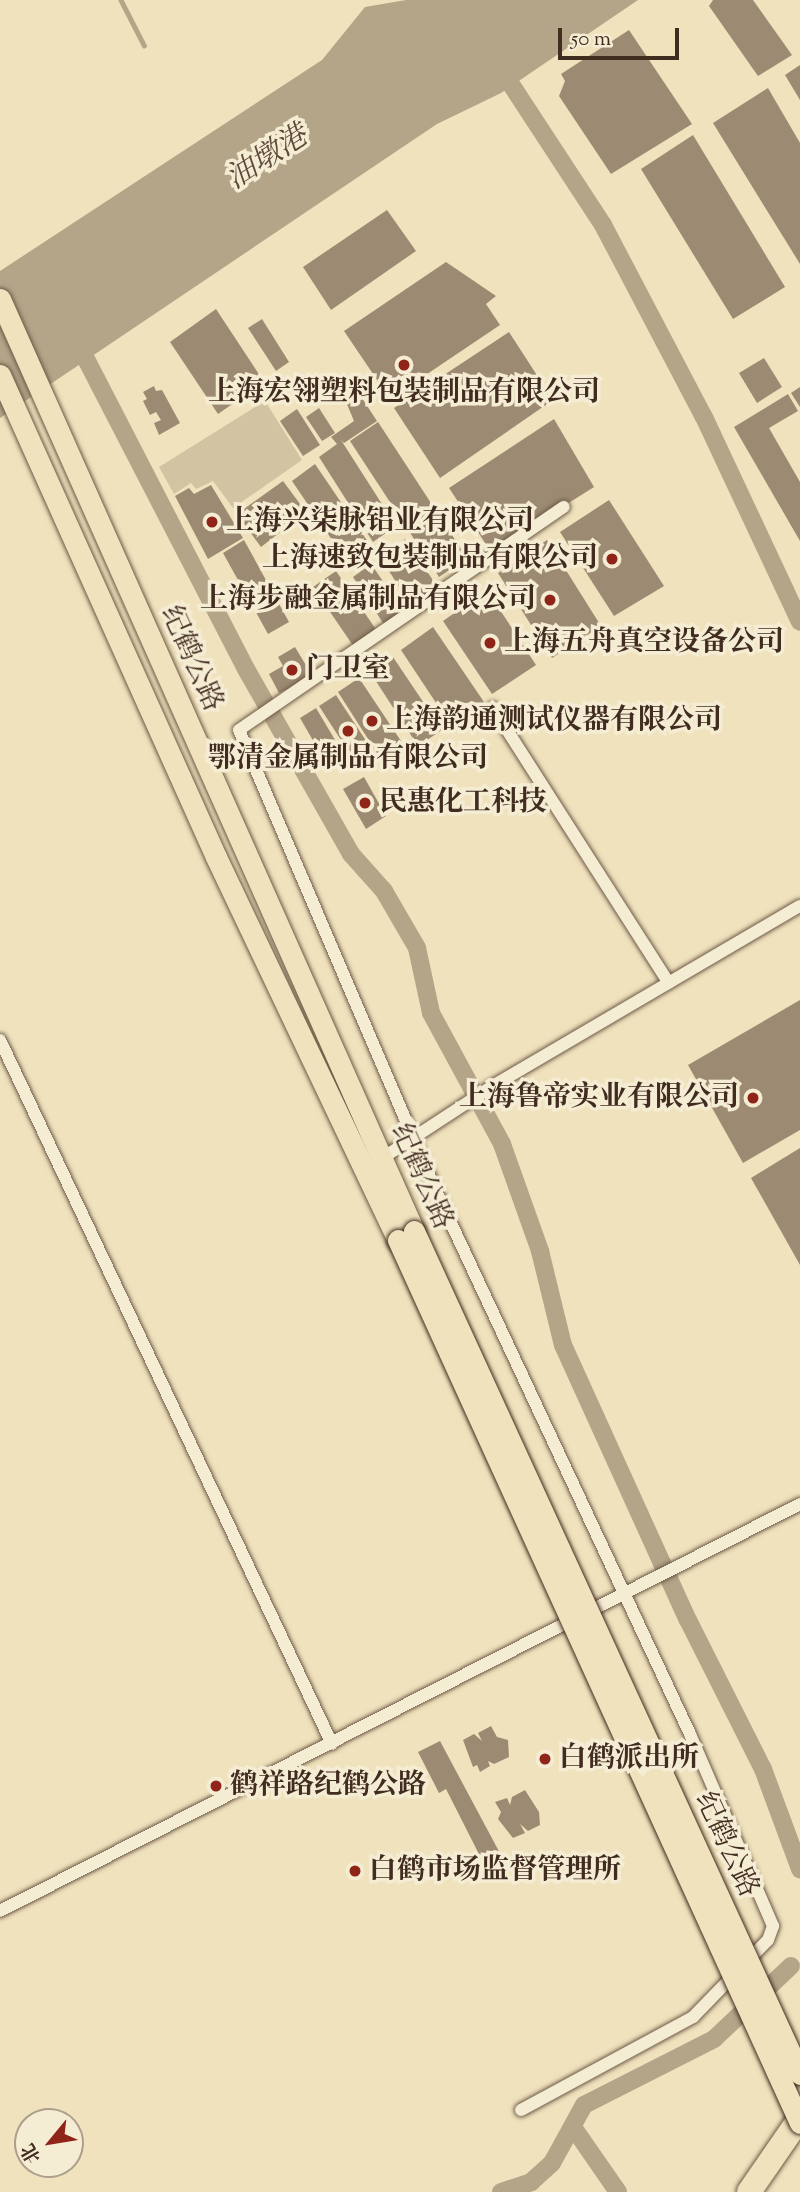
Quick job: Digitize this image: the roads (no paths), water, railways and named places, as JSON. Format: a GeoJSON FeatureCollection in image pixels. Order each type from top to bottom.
{"type":"FeatureCollection","features":[{"type":"Feature","properties":{"kind":"highway"},"geometry":{"type":"LineString","coordinates":[[749,2192],[800,2121]]}},
{"type":"Feature","properties":{"kind":"main road","name":"纪鹤公路"},"geometry":{"type":"LineString","coordinates":[[0,299],[381,1159],[406,1235],[800,2121]]}},
{"type":"Feature","properties":{"kind":"main road","name":"纪鹤公路"},"geometry":{"type":"LineString","coordinates":[[0,375],[216,857],[406,1235],[800,2074]]}},
{"type":"Feature","properties":{"kind":"street"},"geometry":{"type":"LineString","coordinates":[[521,2110],[693,2017],[768,1940],[773,1926],[414,1139],[239,730],[564,507]]}},
{"type":"Feature","properties":{"kind":"street"},"geometry":{"type":"LineString","coordinates":[[493,708],[669,983]]}},
{"type":"Feature","properties":{"kind":"street"},"geometry":{"type":"LineString","coordinates":[[381,1159],[491,1087],[800,906]]}},
{"type":"Feature","properties":{"kind":"street"},"geometry":{"type":"LineString","coordinates":[[0,1040],[332,1744]]}},
{"type":"Feature","properties":{"kind":"street"},"geometry":{"type":"LineString","coordinates":[[0,1911],[800,1504]]}},
{"type":"Feature","properties":{"kind":"water","name":"油墩港"},"geometry":{"type":"Polygon","coordinates":[[[406,0],[638,0],[501,93],[437,124],[0,418],[0,271],[322,60],[365,7],[406,0]]]}},
{"type":"Feature","properties":{"kind":"waterway"},"geometry":{"type":"LineString","coordinates":[[121,0],[144,45]]}},
{"type":"Feature","properties":{"kind":"waterway"},"geometry":{"type":"LineString","coordinates":[[499,66],[603,225],[704,417],[800,622]]}},
{"type":"Feature","properties":{"kind":"waterway"},"geometry":{"type":"LineString","coordinates":[[86,359],[246,669],[351,854],[384,891],[417,948],[431,1013],[502,1144],[540,1251],[563,1345],[688,1620],[763,1769],[800,1869]]}},
{"type":"Feature","properties":{"kind":"waterway"},"geometry":{"type":"LineString","coordinates":[[501,2192],[531,2182],[552,2163],[584,2105],[714,2039],[791,1966]]}},
{"type":"Feature","properties":{"kind":"waterway"},"geometry":{"type":"LineString","coordinates":[[573,2127],[618,2192]]}},
{"type":"Feature","properties":{"kind":"place","name":"上海宏翎塑料包装制品有限公司"},"geometry":{"type":"Point","coordinates":[404,365]}},
{"type":"Feature","properties":{"kind":"place","name":"上海兴柒脉铝业有限公司"},"geometry":{"type":"Point","coordinates":[212,522]}},
{"type":"Feature","properties":{"kind":"place","name":"上海速致包装制品有限公司"},"geometry":{"type":"Point","coordinates":[612,559]}},
{"type":"Feature","properties":{"kind":"place","name":"上海步融金属制品有限公司"},"geometry":{"type":"Point","coordinates":[550,600]}},
{"type":"Feature","properties":{"kind":"place","name":"上海五舟真空设备公司"},"geometry":{"type":"Point","coordinates":[490,643]}},
{"type":"Feature","properties":{"kind":"place","name":"门卫室"},"geometry":{"type":"Point","coordinates":[292,670]}},
{"type":"Feature","properties":{"kind":"place","name":"上海韵通测试仪器有限公司"},"geometry":{"type":"Point","coordinates":[372,721]}},
{"type":"Feature","properties":{"kind":"place","name":"鄂清金属制品有限公司"},"geometry":{"type":"Point","coordinates":[348,731]}},
{"type":"Feature","properties":{"kind":"place","name":"民惠化工科技"},"geometry":{"type":"Point","coordinates":[365,803]}},
{"type":"Feature","properties":{"kind":"place","name":"上海鲁帝实业有限公司"},"geometry":{"type":"Point","coordinates":[753,1098]}},
{"type":"Feature","properties":{"kind":"place","name":"白鹤派出所"},"geometry":{"type":"Point","coordinates":[545,1759]}},
{"type":"Feature","properties":{"kind":"place","name":"鹤祥路纪鹤公路"},"geometry":{"type":"Point","coordinates":[216,1786]}},
{"type":"Feature","properties":{"kind":"place","name":"白鹤市场监督管理所"},"geometry":{"type":"Point","coordinates":[355,1871]}}]}
